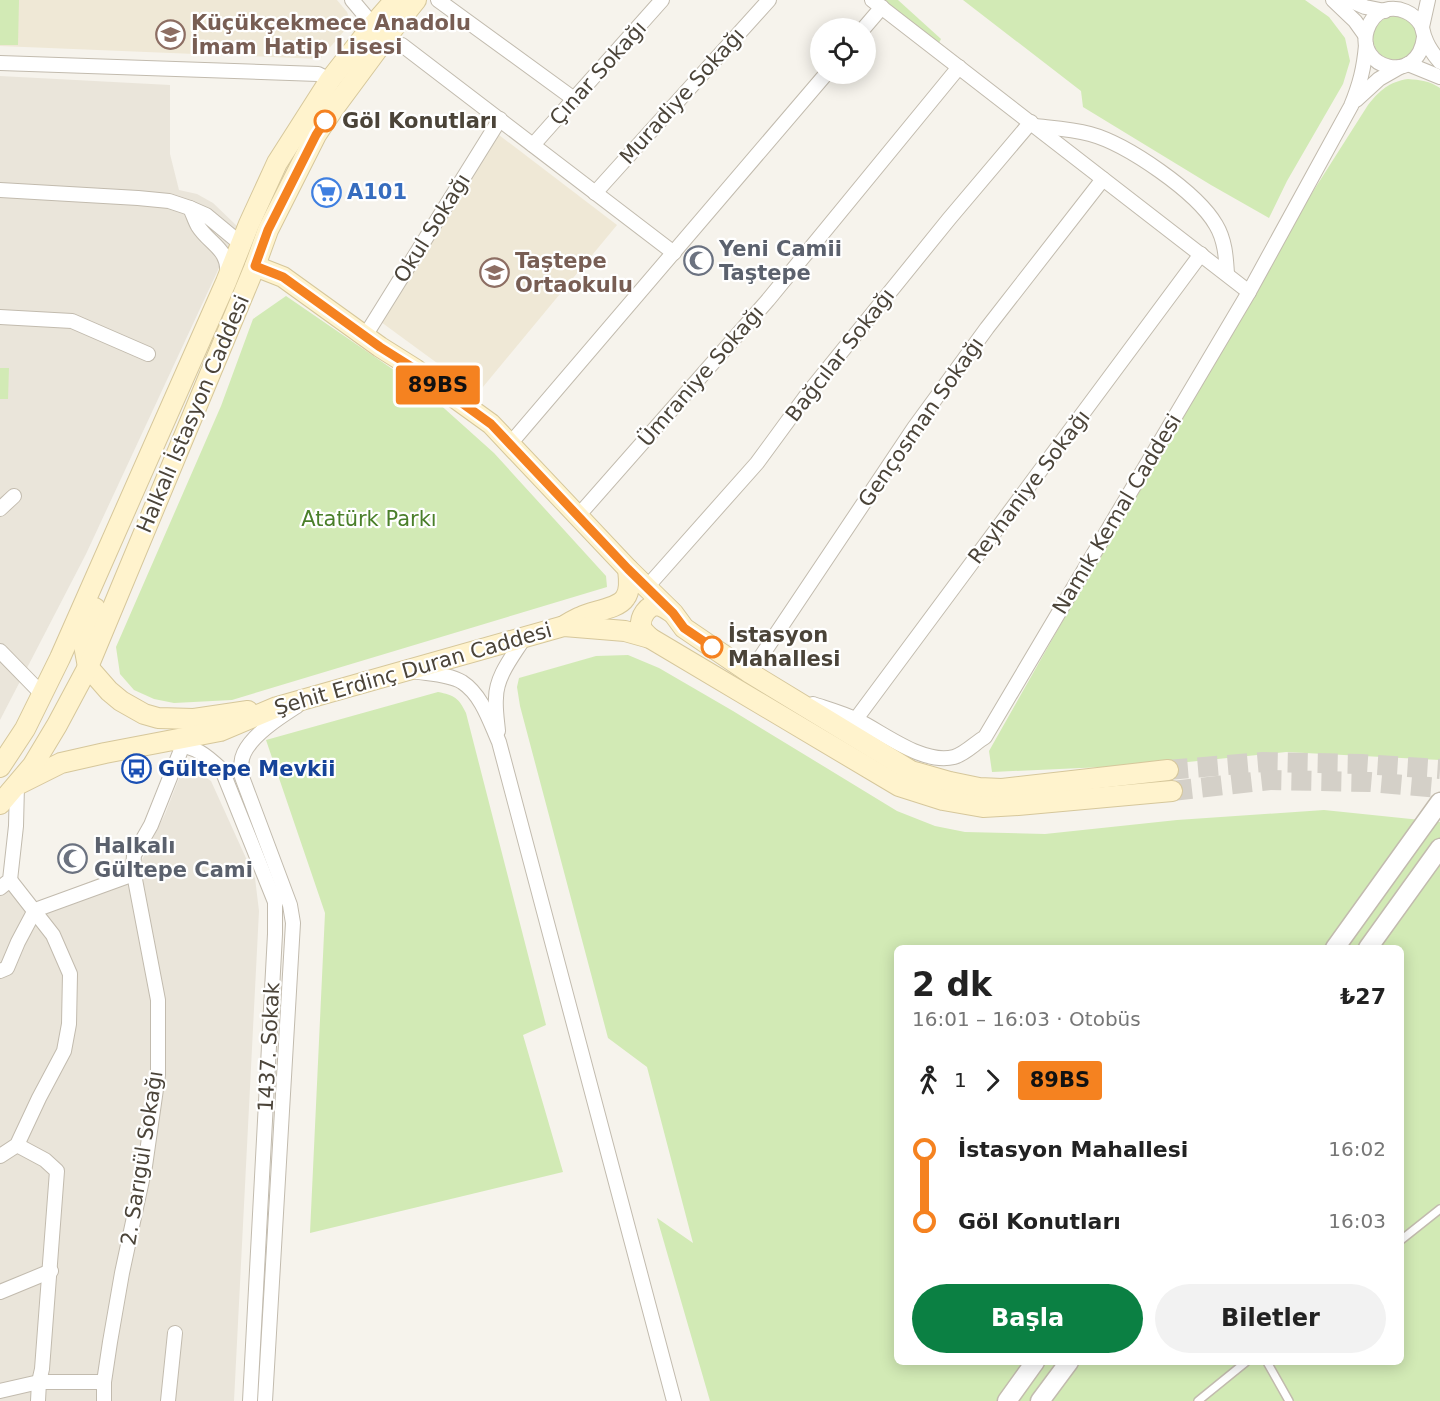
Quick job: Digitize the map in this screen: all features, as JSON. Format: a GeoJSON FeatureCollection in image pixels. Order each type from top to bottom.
{"type":"FeatureCollection","features":[{"type":"Feature","properties":{"kind":"main road","name":"Halkalı İstasyon Caddesi"},"geometry":{"type":"LineString","coordinates":[[0,767],[25,729],[60,658],[278,163],[330,80],[388,35],[395,0]]}},
{"type":"Feature","properties":{"kind":"main road","name":"Halkalı İstasyon Caddesi"},"geometry":{"type":"LineString","coordinates":[[0,804],[33,765],[88,667],[268,230],[316,135],[416,0]]}},
{"type":"Feature","properties":{"kind":"main road"},"geometry":{"type":"LineString","coordinates":[[226,282],[255,266],[283,277],[415,369],[491,424],[628,569],[673,613],[684,628],[780,692],[911,771],[979,788],[1002,789],[1168,770]]}},
{"type":"Feature","properties":{"kind":"main road"},"geometry":{"type":"LineString","coordinates":[[152,449],[153,463],[148,480],[87,628],[84,645],[88,667],[121,701],[144,714],[158,718],[194,719],[277,706]]}},
{"type":"Feature","properties":{"kind":"main road"},"geometry":{"type":"LineString","coordinates":[[564,626],[582,616],[621,602],[628,592],[628,569]]}},
{"type":"Feature","properties":{"kind":"main road"},"geometry":{"type":"LineString","coordinates":[[650,638],[641,627],[643,614],[651,606],[658,605],[673,613]]}},
{"type":"Feature","properties":{"kind":"main road","name":"Şehit Erdinç Duran Caddesi"},"geometry":{"type":"LineString","coordinates":[[17,785],[61,763],[174,743],[220,730],[277,706],[564,626],[625,631],[650,638],[899,786],[943,800],[983,807],[1172,791]]}},
{"type":"Feature","properties":{"kind":"street"},"geometry":{"type":"LineString","coordinates":[[352,0],[388,35],[674,253]]}},
{"type":"Feature","properties":{"kind":"street"},"geometry":{"type":"LineString","coordinates":[[438,0],[574,99]]}},
{"type":"Feature","properties":{"kind":"street","name":"Muradiye Sokağı"},"geometry":{"type":"LineString","coordinates":[[596,193],[769,0]]}},
{"type":"Feature","properties":{"kind":"street"},"geometry":{"type":"LineString","coordinates":[[1333,0],[1355,21],[1366,40],[1370,54],[1376,61],[1384,66],[1394,68],[1404,65],[1440,77]]}},
{"type":"Feature","properties":{"kind":"street"},"geometry":{"type":"LineString","coordinates":[[1349,0],[1365,7],[1400,9],[1409,13],[1417,19],[1440,62]]}},
{"type":"Feature","properties":{"kind":"street"},"geometry":{"type":"LineString","coordinates":[[1351,106],[1361,81],[1368,26],[1373,18],[1408,0]]}},
{"type":"Feature","properties":{"kind":"street"},"geometry":{"type":"LineString","coordinates":[[1351,106],[1379,79],[1419,55],[1423,46],[1428,0]]}},
{"type":"Feature","properties":{"kind":"street","name":"Çınar Sokağı"},"geometry":{"type":"LineString","coordinates":[[533,145],[658,1]]}},
{"type":"Feature","properties":{"kind":"street"},"geometry":{"type":"LineString","coordinates":[[869,18],[877,4],[1249,292]]}},
{"type":"Feature","properties":{"kind":"street"},"geometry":{"type":"LineString","coordinates":[[0,63],[318,74],[330,80]]}},
{"type":"Feature","properties":{"kind":"street","name":"Ümraniye Sokağı"},"geometry":{"type":"LineString","coordinates":[[578,516],[768,300],[959,67]]}},
{"type":"Feature","properties":{"kind":"street"},"geometry":{"type":"LineString","coordinates":[[510,444],[818,84]]}},
{"type":"Feature","properties":{"kind":"street","name":"Namık Kemal Caddesi"},"geometry":{"type":"LineString","coordinates":[[856,719],[908,748],[933,758],[956,757],[985,737],[1249,292],[1351,106]]}},
{"type":"Feature","properties":{"kind":"street","name":"Okul Sokağı"},"geometry":{"type":"LineString","coordinates":[[365,336],[500,119]]}},
{"type":"Feature","properties":{"kind":"street"},"geometry":{"type":"LineString","coordinates":[[1032,124],[1092,134],[1129,151],[1173,180],[1197,202],[1216,225],[1226,251],[1227,274]]}},
{"type":"Feature","properties":{"kind":"street","name":"Bağcılar Sokağı"},"geometry":{"type":"LineString","coordinates":[[647,587],[757,463],[809,392],[949,219],[1032,124]]}},
{"type":"Feature","properties":{"kind":"street","name":"Gençosman Sokağı"},"geometry":{"type":"LineString","coordinates":[[750,673],[914,428],[987,328],[1103,179]]}},
{"type":"Feature","properties":{"kind":"street"},"geometry":{"type":"LineString","coordinates":[[0,190],[170,201],[206,215],[241,244]]}},
{"type":"Feature","properties":{"kind":"street"},"geometry":{"type":"LineString","coordinates":[[190,208],[198,227],[215,244],[226,260],[226,282]]}},
{"type":"Feature","properties":{"kind":"street","name":"Reyhaniye Sokağı"},"geometry":{"type":"LineString","coordinates":[[856,719],[1201,255]]}},
{"type":"Feature","properties":{"kind":"street"},"geometry":{"type":"LineString","coordinates":[[0,317],[72,321],[148,354]]}},
{"type":"Feature","properties":{"kind":"street"},"geometry":{"type":"LineString","coordinates":[[0,509],[14,496]]}},
{"type":"Feature","properties":{"kind":"street"},"geometry":{"type":"LineString","coordinates":[[499,742],[497,686],[503,671],[524,638]]}},
{"type":"Feature","properties":{"kind":"street"},"geometry":{"type":"LineString","coordinates":[[0,651],[42,694]]}},
{"type":"Feature","properties":{"kind":"street"},"geometry":{"type":"LineString","coordinates":[[405,670],[446,676],[462,682],[478,696],[499,742],[674,1401]]}},
{"type":"Feature","properties":{"kind":"street"},"geometry":{"type":"LineString","coordinates":[[780,692],[856,719]]}},
{"type":"Feature","properties":{"kind":"street"},"geometry":{"type":"LineString","coordinates":[[265,1401],[293,922],[290,904],[242,777],[241,764],[244,753],[251,743],[274,721],[311,698]]}},
{"type":"Feature","properties":{"kind":"street","name":"2. Sarıgül Sokağı"},"geometry":{"type":"LineString","coordinates":[[104,1401],[104,1382],[145,1166],[158,1075],[158,1000],[133,869],[134,855],[151,825],[174,743]]}},
{"type":"Feature","properties":{"kind":"street","name":"1437. Sokak"},"geometry":{"type":"LineString","coordinates":[[174,743],[207,755],[222,770],[275,902],[276,934],[250,1401]]}},
{"type":"Feature","properties":{"kind":"street"},"geometry":{"type":"LineString","coordinates":[[0,1156],[17,1145],[64,1051],[69,1024],[70,974],[53,935],[35,910],[5,884],[16,826],[17,785]]}},
{"type":"Feature","properties":{"kind":"street"},"geometry":{"type":"LineString","coordinates":[[1337,945],[1440,802]]}},
{"type":"Feature","properties":{"kind":"street"},"geometry":{"type":"LineString","coordinates":[[1370,945],[1440,848]]}},
{"type":"Feature","properties":{"kind":"street"},"geometry":{"type":"LineString","coordinates":[[0,971],[8,968],[18,942],[35,910],[134,874]]}},
{"type":"Feature","properties":{"kind":"street"},"geometry":{"type":"LineString","coordinates":[[17,1145],[45,1160],[57,1171],[51,1271],[38,1401]]}},
{"type":"Feature","properties":{"kind":"street"},"geometry":{"type":"LineString","coordinates":[[0,1292],[51,1271]]}},
{"type":"Feature","properties":{"kind":"street"},"geometry":{"type":"LineString","coordinates":[[168,1401],[175,1333]]}},
{"type":"Feature","properties":{"kind":"street"},"geometry":{"type":"LineString","coordinates":[[1007,1401],[1033,1365]]}},
{"type":"Feature","properties":{"kind":"street"},"geometry":{"type":"LineString","coordinates":[[1040,1401],[1067,1365]]}},
{"type":"Feature","properties":{"kind":"street"},"geometry":{"type":"LineString","coordinates":[[0,1391],[39,1382],[104,1382]]}},
{"type":"Feature","properties":{"kind":"lane"},"geometry":{"type":"LineString","coordinates":[[1404,1238],[1440,1209]]}},
{"type":"Feature","properties":{"kind":"lane"},"geometry":{"type":"LineString","coordinates":[[1198,1401],[1242,1365]]}},
{"type":"Feature","properties":{"kind":"lane"},"geometry":{"type":"LineString","coordinates":[[1269,1365],[1289,1401]]}},
{"type":"Feature","properties":{"kind":"shaded area","name":"Küçükçekmece Anadolu İmam Hatip Lisesi"},"geometry":{"type":"Polygon","coordinates":[[[0,0],[337,0],[347,12],[351,23],[320,59],[0,46],[0,0]]]}},
{"type":"Feature","properties":{"kind":"shaded area"},"geometry":{"type":"Polygon","coordinates":[[[0,76],[170,85],[170,154],[179,190],[197,194],[213,203],[238,227],[86,554],[0,720],[0,76]]]}},
{"type":"Feature","properties":{"kind":"shaded area","name":"Taştepe Ortaokulu"},"geometry":{"type":"Polygon","coordinates":[[[499,135],[617,225],[478,393],[381,322],[499,135]]]}},
{"type":"Feature","properties":{"kind":"shaded area"},"geometry":{"type":"Polygon","coordinates":[[[185,763],[211,781],[255,878],[259,911],[234,1401],[0,1401],[0,893],[16,878],[37,903],[142,860],[165,814],[185,763]]]}},
{"type":"Feature","properties":{"kind":"green space"},"geometry":{"type":"Polygon","coordinates":[[[0,0],[19,0],[18,45],[0,45],[0,0]]]}},
{"type":"Feature","properties":{"kind":"green space"},"geometry":{"type":"Polygon","coordinates":[[[883,0],[898,0],[941,39],[938,45],[883,0]]]}},
{"type":"Feature","properties":{"kind":"green space"},"geometry":{"type":"Polygon","coordinates":[[[963,0],[1305,0],[1329,17],[1345,38],[1350,61],[1343,84],[1287,181],[1269,218],[1083,107],[1081,91],[963,0]]]}},
{"type":"Feature","properties":{"kind":"green space"},"geometry":{"type":"Polygon","coordinates":[[[1395,16],[1410,23],[1417,38],[1410,53],[1395,60],[1380,53],[1373,38],[1380,23],[1395,16]]]}},
{"type":"Feature","properties":{"kind":"green space"},"geometry":{"type":"Polygon","coordinates":[[[1408,79],[1429,82],[1440,88],[1440,760],[1286,752],[1168,764],[992,772],[989,751],[1249,292],[1368,105],[1385,88],[1395,82],[1408,79]]]}},
{"type":"Feature","properties":{"kind":"green space","name":"Atatürk Parkı"},"geometry":{"type":"Polygon","coordinates":[[[286,296],[426,392],[494,453],[606,576],[607,587],[232,700],[174,703],[154,699],[134,690],[120,674],[116,647],[221,406],[253,319],[286,296]]]}},
{"type":"Feature","properties":{"kind":"green space"},"geometry":{"type":"Polygon","coordinates":[[[0,368],[9,368],[8,399],[0,399],[0,368]]]}},
{"type":"Feature","properties":{"kind":"green space"},"geometry":{"type":"Polygon","coordinates":[[[628,655],[659,668],[897,811],[935,826],[965,832],[1045,834],[1177,820],[1324,810],[1440,822],[1440,1401],[710,1401],[657,1218],[693,1243],[647,1067],[608,1038],[520,706],[517,687],[519,678],[596,656],[628,655]]]}},
{"type":"Feature","properties":{"kind":"green space"},"geometry":{"type":"Polygon","coordinates":[[[438,692],[455,698],[466,713],[546,1025],[523,1035],[563,1172],[310,1233],[325,913],[266,740],[438,692]]]}},
{"type":"Feature","properties":{"kind":"tunnel"},"geometry":{"type":"LineString","coordinates":[[1168,770],[1263,762],[1362,764],[1440,769]]}},
{"type":"Feature","properties":{"kind":"tunnel"},"geometry":{"type":"LineString","coordinates":[[1172,791],[1270,780],[1370,782],[1440,788]]}},
{"type":"Feature","properties":{"kind":"bus line","name":"89BS"},"geometry":{"type":"LineString","coordinates":[[325,121],[268,230],[255,266],[283,277],[491,424],[628,569],[673,613],[684,628],[712,647]]}},
{"type":"Feature","properties":{"kind":"place","name":"Küçükçekmece Anadolu İmam Hatip Lisesi"},"geometry":{"type":"Point","coordinates":[170,35]}},
{"type":"Feature","properties":{"kind":"place","name":"Göl Konutları"},"geometry":{"type":"Point","coordinates":[325,121]}},
{"type":"Feature","properties":{"kind":"place","name":"A101"},"geometry":{"type":"Point","coordinates":[326,192]}},
{"type":"Feature","properties":{"kind":"place","name":"Yeni Camii Taştepe"},"geometry":{"type":"Point","coordinates":[698,261]}},
{"type":"Feature","properties":{"kind":"place","name":"Taştepe Ortaokulu"},"geometry":{"type":"Point","coordinates":[494,273]}},
{"type":"Feature","properties":{"kind":"place","name":"İstasyon Mahallesi"},"geometry":{"type":"Point","coordinates":[712,647]}},
{"type":"Feature","properties":{"kind":"place","name":"Gültepe Mevkii"},"geometry":{"type":"Point","coordinates":[137,769]}},
{"type":"Feature","properties":{"kind":"place","name":"Halkalı Gültepe Cami"},"geometry":{"type":"Point","coordinates":[73,858]}}]}
